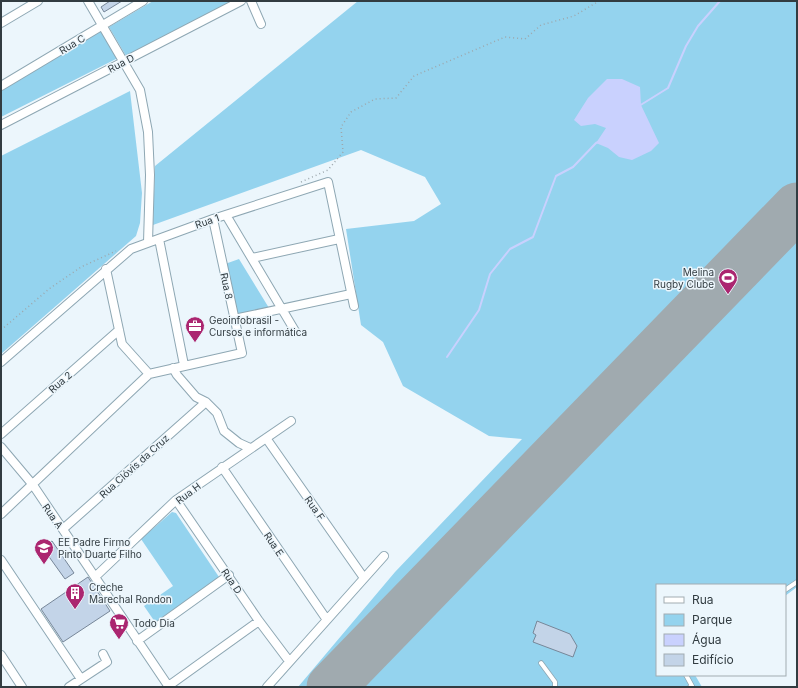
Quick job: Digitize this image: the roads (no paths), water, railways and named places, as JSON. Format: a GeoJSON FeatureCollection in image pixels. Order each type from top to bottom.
{"type":"FeatureCollection","features":[{"type":"Feature","properties":{"kind":"street"},"geometry":{"type":"LineString","coordinates":[[1,23],[38,1]]}},
{"type":"Feature","properties":{"kind":"street"},"geometry":{"type":"LineString","coordinates":[[88,1],[140,90],[148,132],[150,175],[148,242]]}},
{"type":"Feature","properties":{"kind":"street","name":"Rua C"},"geometry":{"type":"LineString","coordinates":[[1,86],[143,1]]}},
{"type":"Feature","properties":{"kind":"street","name":"Rua D"},"geometry":{"type":"LineString","coordinates":[[1,125],[241,1]]}},
{"type":"Feature","properties":{"kind":"street"},"geometry":{"type":"LineString","coordinates":[[251,1],[261,24]]}},
{"type":"Feature","properties":{"kind":"street","name":"Rua 1"},"geometry":{"type":"LineString","coordinates":[[1,362],[106,269],[131,249],[213,219],[328,182],[354,306]]}},
{"type":"Feature","properties":{"kind":"street"},"geometry":{"type":"LineString","coordinates":[[226,215],[296,331]]}},
{"type":"Feature","properties":{"kind":"street","name":"Rua 8"},"geometry":{"type":"LineString","coordinates":[[184,365],[242,353],[213,219]]}},
{"type":"Feature","properties":{"kind":"street"},"geometry":{"type":"LineString","coordinates":[[1,514],[149,374],[184,365],[159,238]]}},
{"type":"Feature","properties":{"kind":"street"},"geometry":{"type":"LineString","coordinates":[[252,258],[339,239]]}},
{"type":"Feature","properties":{"kind":"street"},"geometry":{"type":"LineString","coordinates":[[106,269],[122,344],[149,374]]}},
{"type":"Feature","properties":{"kind":"street"},"geometry":{"type":"LineString","coordinates":[[234,319],[351,294]]}},
{"type":"Feature","properties":{"kind":"street","name":"Rua 2"},"geometry":{"type":"LineString","coordinates":[[1,434],[119,330]]}},
{"type":"Feature","properties":{"kind":"street"},"geometry":{"type":"LineString","coordinates":[[173,368],[176,375],[196,397],[206,402],[217,414],[224,431],[239,443],[250,448]]}},
{"type":"Feature","properties":{"kind":"street","name":"Rua Clóvis da Cruz"},"geometry":{"type":"LineString","coordinates":[[63,529],[206,402]]}},
{"type":"Feature","properties":{"kind":"street","name":"Rua H"},"geometry":{"type":"LineString","coordinates":[[95,577],[176,500],[290,421]]}},
{"type":"Feature","properties":{"kind":"street","name":"Rua F"},"geometry":{"type":"LineString","coordinates":[[266,438],[364,578]]}},
{"type":"Feature","properties":{"kind":"street","name":"Rua A"},"geometry":{"type":"LineString","coordinates":[[1,447],[33,485],[168,687]]}},
{"type":"Feature","properties":{"kind":"street","name":"Rua E"},"geometry":{"type":"LineString","coordinates":[[222,467],[327,620]]}},
{"type":"Feature","properties":{"kind":"street","name":"Rua D"},"geometry":{"type":"LineString","coordinates":[[176,500],[259,621],[289,661]]}},
{"type":"Feature","properties":{"kind":"street"},"geometry":{"type":"LineString","coordinates":[[267,687],[384,556]]}},
{"type":"Feature","properties":{"kind":"street"},"geometry":{"type":"LineString","coordinates":[[1,560],[81,679]]}},
{"type":"Feature","properties":{"kind":"street"},"geometry":{"type":"LineString","coordinates":[[137,641],[228,575]]}},
{"type":"Feature","properties":{"kind":"street"},"geometry":{"type":"LineString","coordinates":[[168,687],[259,621]]}},
{"type":"Feature","properties":{"kind":"street"},"geometry":{"type":"LineString","coordinates":[[69,687],[107,662],[103,654]]}},
{"type":"Feature","properties":{"kind":"street"},"geometry":{"type":"LineString","coordinates":[[1,655],[4,666],[22,687]]}},
{"type":"Feature","properties":{"kind":"street"},"geometry":{"type":"LineString","coordinates":[[260,687],[280,672]]}},
{"type":"Feature","properties":{"kind":"lane"},"geometry":{"type":"LineString","coordinates":[[786,589],[797,582]]}},
{"type":"Feature","properties":{"kind":"lane"},"geometry":{"type":"LineString","coordinates":[[541,663],[556,682],[555,687]]}},
{"type":"Feature","properties":{"kind":"lane"},"geometry":{"type":"LineString","coordinates":[[687,676],[692,686],[690,687]]}},
{"type":"Feature","properties":{"kind":"water"},"geometry":{"type":"Polygon","coordinates":[[[607,79],[622,79],[640,87],[641,105],[659,143],[651,151],[632,160],[619,157],[608,148],[596,143],[606,128],[595,124],[581,126],[574,120],[588,98],[607,79]]]}},
{"type":"Feature","properties":{"kind":"waterway"},"geometry":{"type":"LineString","coordinates":[[639,106],[668,88],[686,46],[698,26],[720,1]]}},
{"type":"Feature","properties":{"kind":"waterway"},"geometry":{"type":"LineString","coordinates":[[447,357],[479,310],[490,274],[510,249],[533,237],[556,176],[573,167],[598,142]]}},
{"type":"Feature","properties":{"kind":"place","name":"Melina Rugby Clube"},"geometry":{"type":"Point","coordinates":[728,295]}},
{"type":"Feature","properties":{"kind":"place","name":"Geoinfobrasil - Cursos e informática"},"geometry":{"type":"Point","coordinates":[195,343]}},
{"type":"Feature","properties":{"kind":"place","name":"EE Padre Firmo Pinto Duarte Filho"},"geometry":{"type":"Point","coordinates":[44,565]}},
{"type":"Feature","properties":{"kind":"place","name":"Creche Marechal Rondon"},"geometry":{"type":"Point","coordinates":[75,610]}},
{"type":"Feature","properties":{"kind":"place","name":"Todo Dia"},"geometry":{"type":"Point","coordinates":[119,640]}}]}
